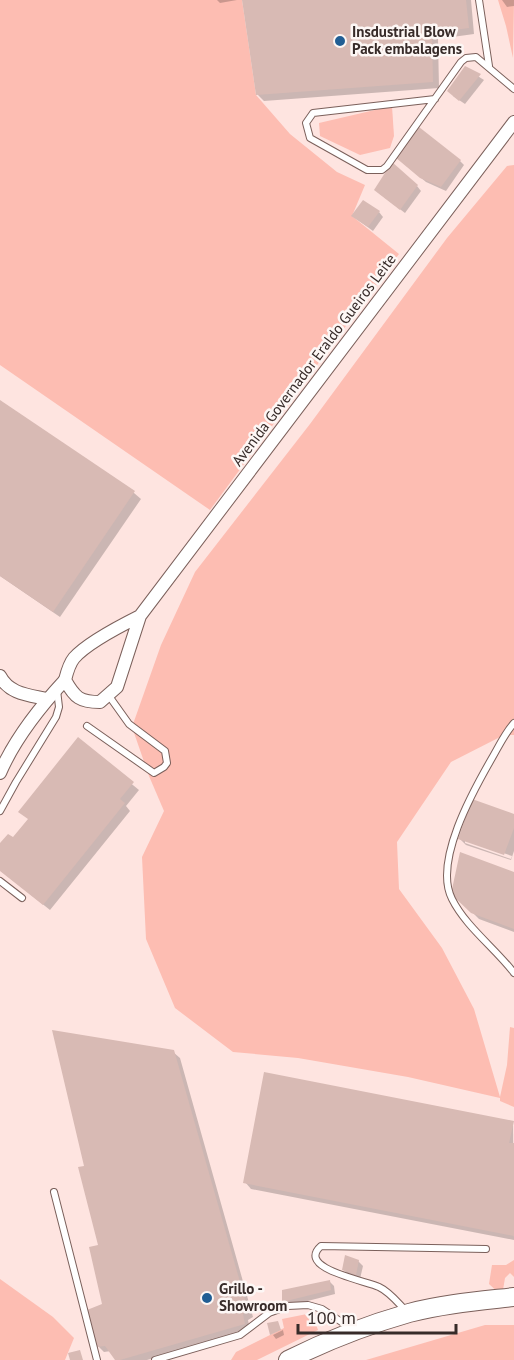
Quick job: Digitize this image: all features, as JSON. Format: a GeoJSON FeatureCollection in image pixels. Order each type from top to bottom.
{"type":"FeatureCollection","features":[{"type":"Feature","properties":{"kind":"main road"},"geometry":{"type":"LineString","coordinates":[[288,1360],[323,1343],[409,1313],[440,1306],[514,1297]]}},
{"type":"Feature","properties":{"kind":"street","name":"Avenida Governador Eraldo Gueiros Leite"},"geometry":{"type":"LineString","coordinates":[[109,696],[117,687],[140,616],[514,122]]}},
{"type":"Feature","properties":{"kind":"street","name":"Avenida Governador Eraldo Gueiros Leite"},"geometry":{"type":"LineString","coordinates":[[0,773],[21,735],[47,699],[61,685],[71,662],[80,652],[140,616]]}},
{"type":"Feature","properties":{"kind":"street"},"geometry":{"type":"LineString","coordinates":[[0,676],[4,684],[15,691],[47,699]]}},
{"type":"Feature","properties":{"kind":"street"},"geometry":{"type":"LineString","coordinates":[[61,685],[80,699],[100,702],[109,696]]}},
{"type":"Feature","properties":{"kind":"lane"},"geometry":{"type":"LineString","coordinates":[[479,0],[489,67]]}},
{"type":"Feature","properties":{"kind":"lane"},"geometry":{"type":"LineString","coordinates":[[435,99],[313,113],[306,123],[306,132],[310,138],[367,170],[382,170],[466,58],[476,57],[514,89]]}},
{"type":"Feature","properties":{"kind":"lane"},"geometry":{"type":"LineString","coordinates":[[0,811],[56,717],[61,685]]}},
{"type":"Feature","properties":{"kind":"lane"},"geometry":{"type":"LineString","coordinates":[[87,726],[154,773],[167,763],[165,752],[129,724],[109,696]]}},
{"type":"Feature","properties":{"kind":"lane"},"geometry":{"type":"LineString","coordinates":[[514,723],[473,791],[453,838],[446,880],[448,891],[457,909],[514,973]]}},
{"type":"Feature","properties":{"kind":"lane"},"geometry":{"type":"LineString","coordinates":[[0,881],[22,898]]}},
{"type":"Feature","properties":{"kind":"lane"},"geometry":{"type":"LineString","coordinates":[[54,1192],[97,1360]]}},
{"type":"Feature","properties":{"kind":"lane"},"geometry":{"type":"LineString","coordinates":[[409,1313],[382,1288],[328,1270],[316,1257],[318,1248],[321,1246],[486,1250]]}},
{"type":"Feature","properties":{"kind":"lane"},"geometry":{"type":"LineString","coordinates":[[155,1360],[240,1335],[269,1313],[288,1306],[308,1305],[322,1309],[355,1331]]}},
{"type":"Feature","properties":{"kind":"shaded area"},"geometry":{"type":"Polygon","coordinates":[[[0,0],[242,0],[256,95],[290,134],[337,172],[365,185],[352,216],[399,254],[210,510],[0,365],[0,0]]]}},
{"type":"Feature","properties":{"kind":"shaded area"},"geometry":{"type":"Polygon","coordinates":[[[498,0],[514,0],[513,58],[506,26],[498,0]]]}},
{"type":"Feature","properties":{"kind":"shaded area"},"geometry":{"type":"Polygon","coordinates":[[[392,106],[394,136],[390,148],[360,155],[320,136],[319,123],[392,106]]]}},
{"type":"Feature","properties":{"kind":"shaded area"},"geometry":{"type":"Polygon","coordinates":[[[514,165],[514,735],[504,735],[451,762],[397,842],[399,889],[442,948],[474,1009],[500,1097],[507,1065],[510,1027],[514,1028],[514,1107],[500,1101],[500,1098],[408,1077],[298,1058],[233,1052],[175,1008],[146,939],[142,857],[164,811],[132,727],[161,645],[195,572],[310,424],[447,238],[507,166],[514,165]]]}},
{"type":"Feature","properties":{"kind":"shaded area"},"geometry":{"type":"Polygon","coordinates":[[[514,1260],[514,1277],[510,1273],[505,1278],[502,1296],[489,1284],[492,1265],[506,1265],[514,1260]]]}},
{"type":"Feature","properties":{"kind":"shaded area"},"geometry":{"type":"Polygon","coordinates":[[[0,1279],[53,1317],[74,1338],[65,1360],[0,1360],[0,1279]]]}},
{"type":"Feature","properties":{"kind":"shaded area"},"geometry":{"type":"Polygon","coordinates":[[[312,1313],[318,1330],[257,1360],[231,1360],[236,1352],[284,1328],[282,1319],[312,1313]]]}},
{"type":"Feature","properties":{"kind":"shaded area"},"geometry":{"type":"Polygon","coordinates":[[[485,1325],[514,1325],[514,1360],[366,1360],[485,1325]]]}},
{"type":"Feature","properties":{"kind":"building","name":"Insdustrial Blow Pack embalagens"},"geometry":{"type":"Polygon","coordinates":[[[242,0],[466,0],[469,28],[432,33],[433,82],[256,95],[242,0]]]}},
{"type":"Feature","properties":{"kind":"building"},"geometry":{"type":"Polygon","coordinates":[[[465,66],[481,74],[459,101],[447,91],[465,66]]]}},
{"type":"Feature","properties":{"kind":"building"},"geometry":{"type":"Polygon","coordinates":[[[419,127],[461,160],[441,187],[420,178],[395,157],[419,127]]]}},
{"type":"Feature","properties":{"kind":"building"},"geometry":{"type":"Polygon","coordinates":[[[392,162],[418,185],[400,210],[374,190],[392,162]]]}},
{"type":"Feature","properties":{"kind":"building"},"geometry":{"type":"Polygon","coordinates":[[[363,200],[380,211],[368,227],[351,216],[363,200]]]}},
{"type":"Feature","properties":{"kind":"building"},"geometry":{"type":"Polygon","coordinates":[[[0,400],[135,491],[53,612],[0,576],[0,400]]]}},
{"type":"Feature","properties":{"kind":"building"},"geometry":{"type":"Polygon","coordinates":[[[78,737],[134,782],[120,799],[125,803],[43,905],[0,871],[0,843],[8,834],[13,837],[28,819],[18,812],[78,737]]]}},
{"type":"Feature","properties":{"kind":"building"},"geometry":{"type":"Polygon","coordinates":[[[472,799],[514,814],[514,828],[504,855],[458,839],[472,799]]]}},
{"type":"Feature","properties":{"kind":"building"},"geometry":{"type":"Polygon","coordinates":[[[460,852],[514,872],[514,929],[471,913],[451,894],[460,852]]]}},
{"type":"Feature","properties":{"kind":"building"},"geometry":{"type":"Polygon","coordinates":[[[52,1030],[174,1050],[248,1310],[243,1314],[245,1324],[120,1360],[115,1360],[105,1346],[96,1347],[87,1310],[102,1304],[89,1247],[98,1245],[78,1167],[84,1166],[52,1030]]]}},
{"type":"Feature","properties":{"kind":"building"},"geometry":{"type":"Polygon","coordinates":[[[264,1072],[514,1121],[509,1143],[514,1143],[514,1236],[243,1183],[264,1072]]]}},
{"type":"Feature","properties":{"kind":"building"},"geometry":{"type":"Polygon","coordinates":[[[345,1255],[359,1260],[356,1275],[342,1270],[345,1255]]]}},
{"type":"Feature","properties":{"kind":"building"},"geometry":{"type":"Polygon","coordinates":[[[330,1280],[331,1290],[282,1302],[282,1290],[330,1280]]]}},
{"type":"Feature","properties":{"kind":"building"},"geometry":{"type":"Polygon","coordinates":[[[278,1321],[281,1330],[270,1335],[267,1323],[278,1321]]]}},
{"type":"Feature","properties":{"kind":"building"},"geometry":{"type":"Polygon","coordinates":[[[80,1350],[83,1360],[70,1360],[68,1353],[80,1350]]]}},
{"type":"Feature","properties":{"kind":"place","name":"Insdustrial Blow Pack embalagens"},"geometry":{"type":"Point","coordinates":[340,41]}},
{"type":"Feature","properties":{"kind":"place","name":"Grillo - Showroom"},"geometry":{"type":"Point","coordinates":[207,1298]}}]}
